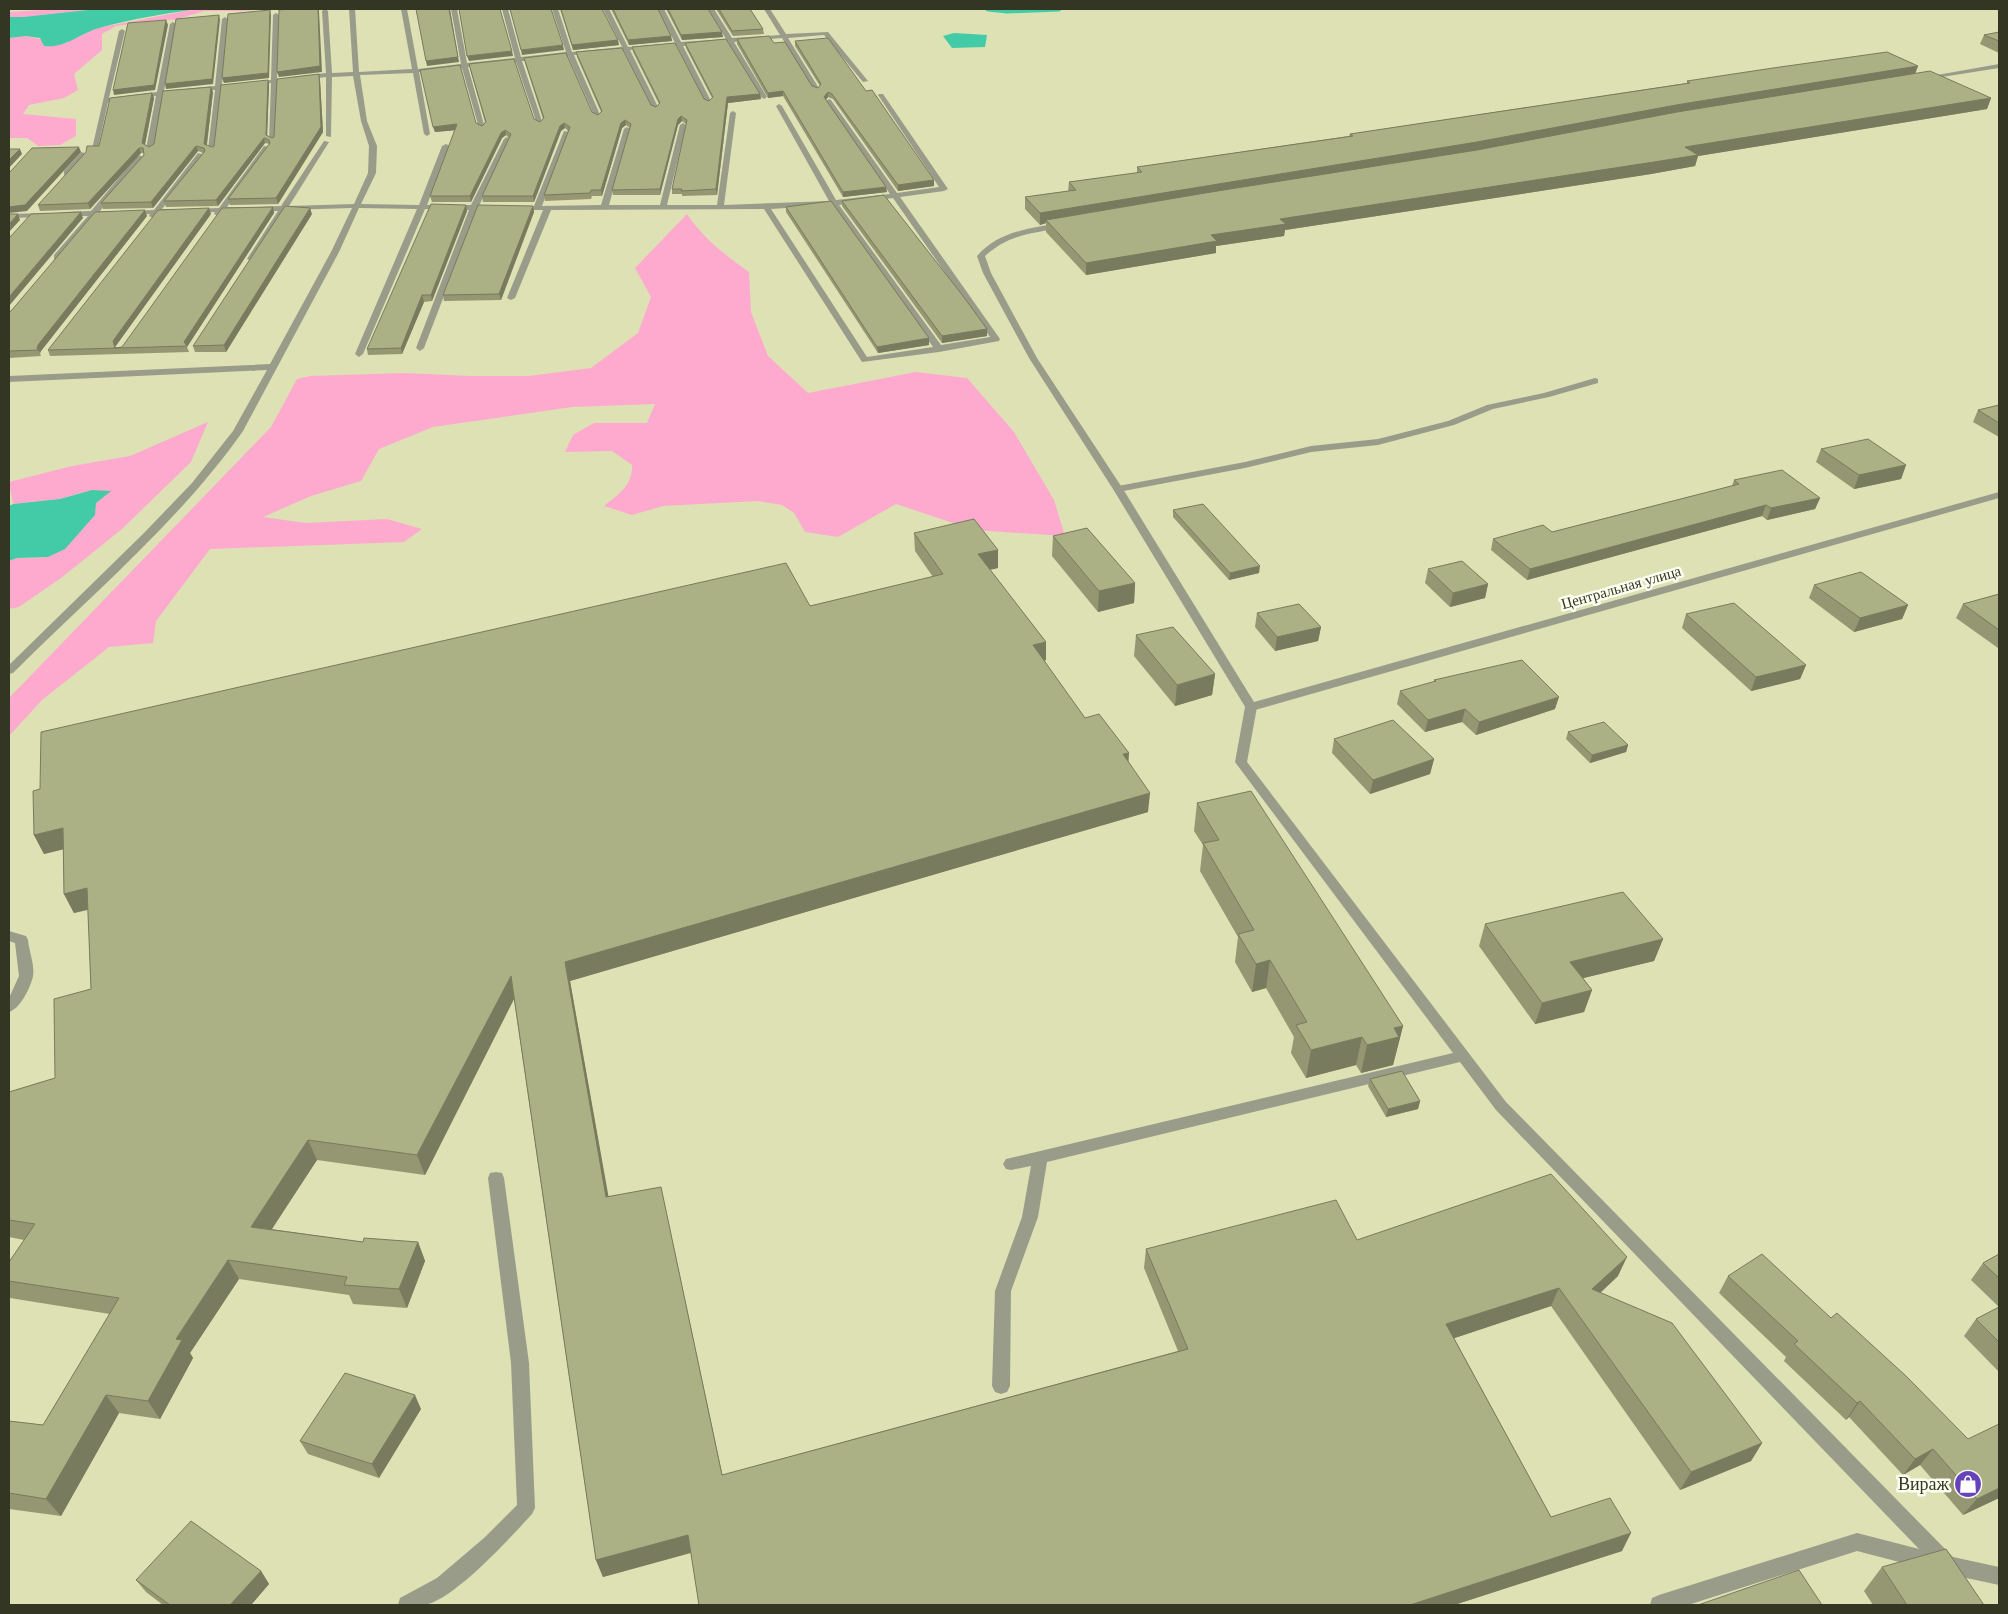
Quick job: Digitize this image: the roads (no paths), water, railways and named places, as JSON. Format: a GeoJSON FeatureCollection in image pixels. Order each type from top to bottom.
{"type":"FeatureCollection","features":[{"type":"Feature","properties":{"kind":"street"},"geometry":{"type":"LineString","coordinates":[[9,671],[147,536],[203,478],[238,431],[335,252],[372,173],[373,146],[364,121],[356,74],[352,9]]}},
{"type":"Feature","properties":{"kind":"street"},"geometry":{"type":"LineString","coordinates":[[404,9],[427,134]]}},
{"type":"Feature","properties":{"kind":"street"},"geometry":{"type":"LineString","coordinates":[[454,9],[464,65],[482,128]]}},
{"type":"Feature","properties":{"kind":"street"},"geometry":{"type":"LineString","coordinates":[[505,9],[518,59],[540,124]]}},
{"type":"Feature","properties":{"kind":"street"},"geometry":{"type":"LineString","coordinates":[[555,9],[570,54],[598,117]]}},
{"type":"Feature","properties":{"kind":"street"},"geometry":{"type":"LineString","coordinates":[[606,9],[656,110]]}},
{"type":"Feature","properties":{"kind":"street"},"geometry":{"type":"LineString","coordinates":[[661,9],[678,45],[710,103]]}},
{"type":"Feature","properties":{"kind":"street"},"geometry":{"type":"LineString","coordinates":[[711,9],[764,98]]}},
{"type":"Feature","properties":{"kind":"street"},"geometry":{"type":"LineString","coordinates":[[767,9],[817,90]]}},
{"type":"Feature","properties":{"kind":"street"},"geometry":{"type":"LineString","coordinates":[[246,266],[328,139],[329,75],[325,10]]}},
{"type":"Feature","properties":{"kind":"street"},"geometry":{"type":"LineString","coordinates":[[215,218],[269,144],[275,81],[276,15]]}},
{"type":"Feature","properties":{"kind":"street"},"geometry":{"type":"LineString","coordinates":[[212,150],[225,19]]}},
{"type":"Feature","properties":{"kind":"street"},"geometry":{"type":"LineString","coordinates":[[150,149],[173,24]]}},
{"type":"Feature","properties":{"kind":"street"},"geometry":{"type":"LineString","coordinates":[[94,148],[122,31]]}},
{"type":"Feature","properties":{"kind":"street"},"geometry":{"type":"LineString","coordinates":[[105,100],[329,75],[414,70],[625,49],[826,33],[865,81]]}},
{"type":"Feature","properties":{"kind":"street"},"geometry":{"type":"LineString","coordinates":[[1913,80],[1999,66]]}},
{"type":"Feature","properties":{"kind":"street"},"geometry":{"type":"LineString","coordinates":[[9,216],[357,206],[474,208],[766,207],[896,196],[944,189],[881,95]]}},
{"type":"Feature","properties":{"kind":"street"},"geometry":{"type":"LineString","coordinates":[[766,207],[865,360],[996,339],[829,101]]}},
{"type":"Feature","properties":{"kind":"street"},"geometry":{"type":"LineString","coordinates":[[779,106],[834,202],[939,349]]}},
{"type":"Feature","properties":{"kind":"street"},"geometry":{"type":"LineString","coordinates":[[720,208],[733,113]]}},
{"type":"Feature","properties":{"kind":"street"},"geometry":{"type":"LineString","coordinates":[[663,208],[683,126]]}},
{"type":"Feature","properties":{"kind":"street"},"geometry":{"type":"LineString","coordinates":[[604,208],[627,129]]}},
{"type":"Feature","properties":{"kind":"street"},"geometry":{"type":"LineString","coordinates":[[537,208],[566,132]]}},
{"type":"Feature","properties":{"kind":"street"},"geometry":{"type":"LineString","coordinates":[[420,348],[474,208],[507,139]]}},
{"type":"Feature","properties":{"kind":"street"},"geometry":{"type":"LineString","coordinates":[[358,354],[422,207],[446,146]]}},
{"type":"Feature","properties":{"kind":"street"},"geometry":{"type":"LineString","coordinates":[[60,181],[84,154]]}},
{"type":"Feature","properties":{"kind":"street"},"geometry":{"type":"LineString","coordinates":[[145,227],[200,155]]}},
{"type":"Feature","properties":{"kind":"street"},"geometry":{"type":"LineString","coordinates":[[51,264],[141,157]]}},
{"type":"Feature","properties":{"kind":"street"},"geometry":{"type":"LineString","coordinates":[[511,298],[548,208]]}},
{"type":"Feature","properties":{"kind":"street"},"geometry":{"type":"LineString","coordinates":[[19,227],[36,209]]}},
{"type":"Feature","properties":{"kind":"street"},"geometry":{"type":"LineString","coordinates":[[1068,224],[1013,233],[994,243],[981,256],[987,272],[1033,358],[1118,490],[1251,707],[1241,762],[1501,1106],[1948,1565]]}},
{"type":"Feature","properties":{"kind":"street"},"geometry":{"type":"LineString","coordinates":[[9,379],[271,367]]}},
{"type":"Feature","properties":{"kind":"street"},"geometry":{"type":"LineString","coordinates":[[1118,490],[1245,465],[1311,449],[1378,442],[1451,423],[1490,407],[1546,395],[1595,381]]}},
{"type":"Feature","properties":{"kind":"street","name":"Центральная улица"},"geometry":{"type":"LineString","coordinates":[[1251,707],[1999,495]]}},
{"type":"Feature","properties":{"kind":"street"},"geometry":{"type":"LineString","coordinates":[[9,936],[22,940],[26,976],[15,1001],[9,1007]]}},
{"type":"Feature","properties":{"kind":"street"},"geometry":{"type":"LineString","coordinates":[[1011,1164],[1463,1056]]}},
{"type":"Feature","properties":{"kind":"street"},"geometry":{"type":"LineString","coordinates":[[1001,1386],[1003,1291],[1030,1217],[1040,1157]]}},
{"type":"Feature","properties":{"kind":"street"},"geometry":{"type":"LineString","coordinates":[[407,1605],[444,1585],[491,1545],[526,1508],[520,1363],[496,1178]]}},
{"type":"Feature","properties":{"kind":"street"},"geometry":{"type":"LineString","coordinates":[[1659,1605],[1857,1542],[1999,1576]]}},
{"type":"Feature","properties":{"kind":"water"},"geometry":{"type":"Polygon","coordinates":[[[97,9],[196,9],[111,25],[92,30],[59,45],[44,46],[40,38],[26,36],[9,38],[9,17],[97,9]]]}},
{"type":"Feature","properties":{"kind":"water"},"geometry":{"type":"Polygon","coordinates":[[[954,33],[987,35],[985,47],[952,48],[943,36],[954,33]]]}},
{"type":"Feature","properties":{"kind":"water"},"geometry":{"type":"Polygon","coordinates":[[[92,490],[111,491],[96,503],[95,515],[65,549],[48,557],[17,558],[9,561],[9,506],[60,499],[92,490]]]}},
{"type":"Feature","properties":{"kind":"waterway"},"geometry":{"type":"LineString","coordinates":[[988,9],[1007,11],[1059,9]]}},
{"type":"Feature","properties":{"kind":"place","name":"Вираж"},"geometry":{"type":"Point","coordinates":[1968,1484]}}]}
